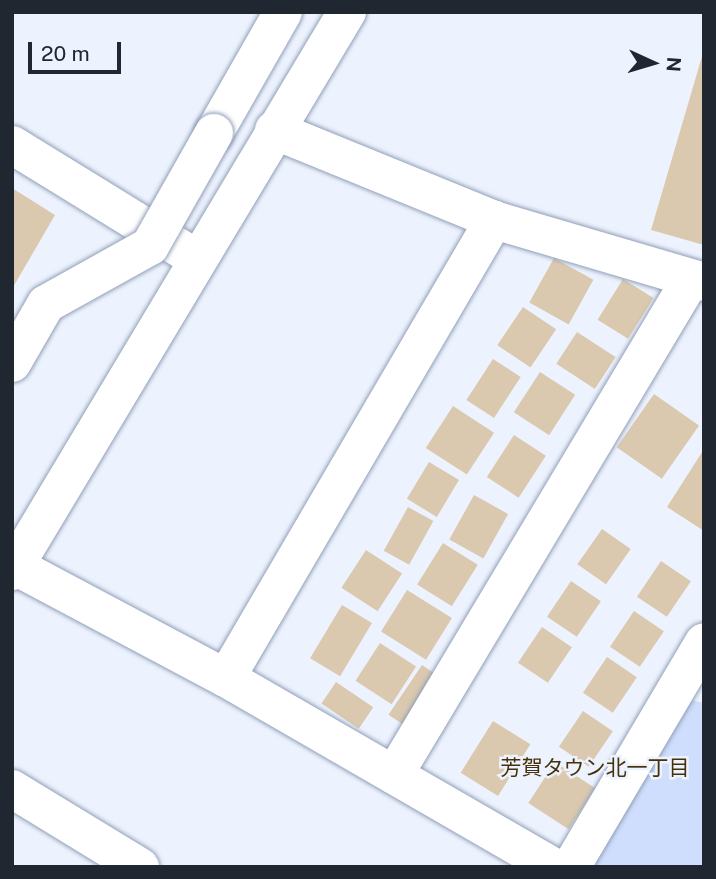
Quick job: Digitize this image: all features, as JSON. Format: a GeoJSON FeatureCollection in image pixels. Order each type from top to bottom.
{"type":"FeatureCollection","features":[{"type":"Feature","properties":{"kind":"street"},"geometry":{"type":"LineString","coordinates":[[12,363],[46,304],[150,246],[283,12]]}},
{"type":"Feature","properties":{"kind":"street"},"geometry":{"type":"LineString","coordinates":[[346,12],[14,568],[226,678],[553,867]]}},
{"type":"Feature","properties":{"kind":"street"},"geometry":{"type":"LineString","coordinates":[[274,130],[494,220],[697,280],[394,775]]}},
{"type":"Feature","properties":{"kind":"street"},"geometry":{"type":"LineString","coordinates":[[12,145],[197,259]]}},
{"type":"Feature","properties":{"kind":"street"},"geometry":{"type":"LineString","coordinates":[[226,678],[494,220]]}},
{"type":"Feature","properties":{"kind":"street"},"geometry":{"type":"LineString","coordinates":[[571,867],[690,692],[704,642]]}},
{"type":"Feature","properties":{"kind":"street"},"geometry":{"type":"LineString","coordinates":[[12,789],[140,867]]}},
{"type":"Feature","properties":{"kind":"shaded area"},"geometry":{"type":"Polygon","coordinates":[[[686,699],[704,703],[704,867],[582,867],[686,699]]]}},
{"type":"Feature","properties":{"kind":"building"},"geometry":{"type":"Polygon","coordinates":[[[704,53],[704,245],[651,230],[704,53]]]}},
{"type":"Feature","properties":{"kind":"building"},"geometry":{"type":"Polygon","coordinates":[[[12,188],[55,215],[12,289],[12,188]]]}},
{"type":"Feature","properties":{"kind":"building"},"geometry":{"type":"Polygon","coordinates":[[[554,258],[593,280],[569,324],[529,303],[554,258]]]}},
{"type":"Feature","properties":{"kind":"building"},"geometry":{"type":"Polygon","coordinates":[[[623,279],[654,298],[628,339],[598,320],[623,279]]]}},
{"type":"Feature","properties":{"kind":"building"},"geometry":{"type":"Polygon","coordinates":[[[523,307],[556,329],[530,368],[497,345],[523,307]]]}},
{"type":"Feature","properties":{"kind":"building"},"geometry":{"type":"Polygon","coordinates":[[[577,332],[616,357],[595,389],[556,364],[577,332]]]}},
{"type":"Feature","properties":{"kind":"building"},"geometry":{"type":"Polygon","coordinates":[[[493,359],[521,377],[494,418],[466,400],[493,359]]]}},
{"type":"Feature","properties":{"kind":"building"},"geometry":{"type":"Polygon","coordinates":[[[540,372],[575,395],[549,435],[514,412],[540,372]]]}},
{"type":"Feature","properties":{"kind":"building"},"geometry":{"type":"Polygon","coordinates":[[[654,394],[699,426],[662,479],[617,447],[654,394]]]}},
{"type":"Feature","properties":{"kind":"building"},"geometry":{"type":"Polygon","coordinates":[[[453,406],[494,433],[467,475],[426,448],[453,406]]]}},
{"type":"Feature","properties":{"kind":"building"},"geometry":{"type":"Polygon","coordinates":[[[514,435],[546,456],[519,498],[487,477],[514,435]]]}},
{"type":"Feature","properties":{"kind":"building"},"geometry":{"type":"Polygon","coordinates":[[[704,449],[704,531],[667,507],[704,449]]]}},
{"type":"Feature","properties":{"kind":"building"},"geometry":{"type":"Polygon","coordinates":[[[429,462],[459,480],[437,517],[407,499],[429,462]]]}},
{"type":"Feature","properties":{"kind":"building"},"geometry":{"type":"Polygon","coordinates":[[[474,495],[508,514],[483,559],[449,540],[474,495]]]}},
{"type":"Feature","properties":{"kind":"building"},"geometry":{"type":"Polygon","coordinates":[[[408,507],[433,521],[409,565],[384,551],[408,507]]]}},
{"type":"Feature","properties":{"kind":"building"},"geometry":{"type":"Polygon","coordinates":[[[602,529],[631,549],[606,584],[577,564],[602,529]]]}},
{"type":"Feature","properties":{"kind":"building"},"geometry":{"type":"Polygon","coordinates":[[[443,543],[478,565],[452,606],[417,585],[443,543]]]}},
{"type":"Feature","properties":{"kind":"building"},"geometry":{"type":"Polygon","coordinates":[[[366,550],[402,573],[378,611],[341,588],[366,550]]]}},
{"type":"Feature","properties":{"kind":"building"},"geometry":{"type":"Polygon","coordinates":[[[661,561],[691,581],[667,617],[637,597],[661,561]]]}},
{"type":"Feature","properties":{"kind":"building"},"geometry":{"type":"Polygon","coordinates":[[[571,581],[601,601],[577,637],[547,617],[571,581]]]}},
{"type":"Feature","properties":{"kind":"building"},"geometry":{"type":"Polygon","coordinates":[[[407,590],[452,618],[426,660],[381,632],[407,590]]]}},
{"type":"Feature","properties":{"kind":"building"},"geometry":{"type":"Polygon","coordinates":[[[342,605],[372,623],[340,676],[310,658],[342,605]]]}},
{"type":"Feature","properties":{"kind":"building"},"geometry":{"type":"Polygon","coordinates":[[[634,611],[664,631],[640,667],[610,647],[634,611]]]}},
{"type":"Feature","properties":{"kind":"building"},"geometry":{"type":"Polygon","coordinates":[[[542,627],[572,647],[548,683],[518,663],[542,627]]]}},
{"type":"Feature","properties":{"kind":"building"},"geometry":{"type":"Polygon","coordinates":[[[380,643],[416,666],[392,704],[355,681],[380,643]]]}},
{"type":"Feature","properties":{"kind":"building"},"geometry":{"type":"Polygon","coordinates":[[[607,657],[637,677],[613,713],[583,693],[607,657]]]}},
{"type":"Feature","properties":{"kind":"building"},"geometry":{"type":"Polygon","coordinates":[[[422,665],[441,678],[408,728],[388,715],[422,665]]]}},
{"type":"Feature","properties":{"kind":"building"},"geometry":{"type":"Polygon","coordinates":[[[336,682],[373,707],[359,729],[321,704],[336,682]]]}},
{"type":"Feature","properties":{"kind":"building"},"geometry":{"type":"Polygon","coordinates":[[[583,711],[613,731],[589,767],[559,747],[583,711]]]}},
{"type":"Feature","properties":{"kind":"building"},"geometry":{"type":"Polygon","coordinates":[[[493,721],[530,744],[498,796],[461,773],[493,721]]]}},
{"type":"Feature","properties":{"kind":"building"},"geometry":{"type":"Polygon","coordinates":[[[555,762],[595,788],[569,829],[528,803],[555,762]]]}},
{"type":"Feature","properties":{"kind":"district","name":"芳賀タウン北一丁目"},"geometry":{"type":"Point","coordinates":[595,768]}}]}
